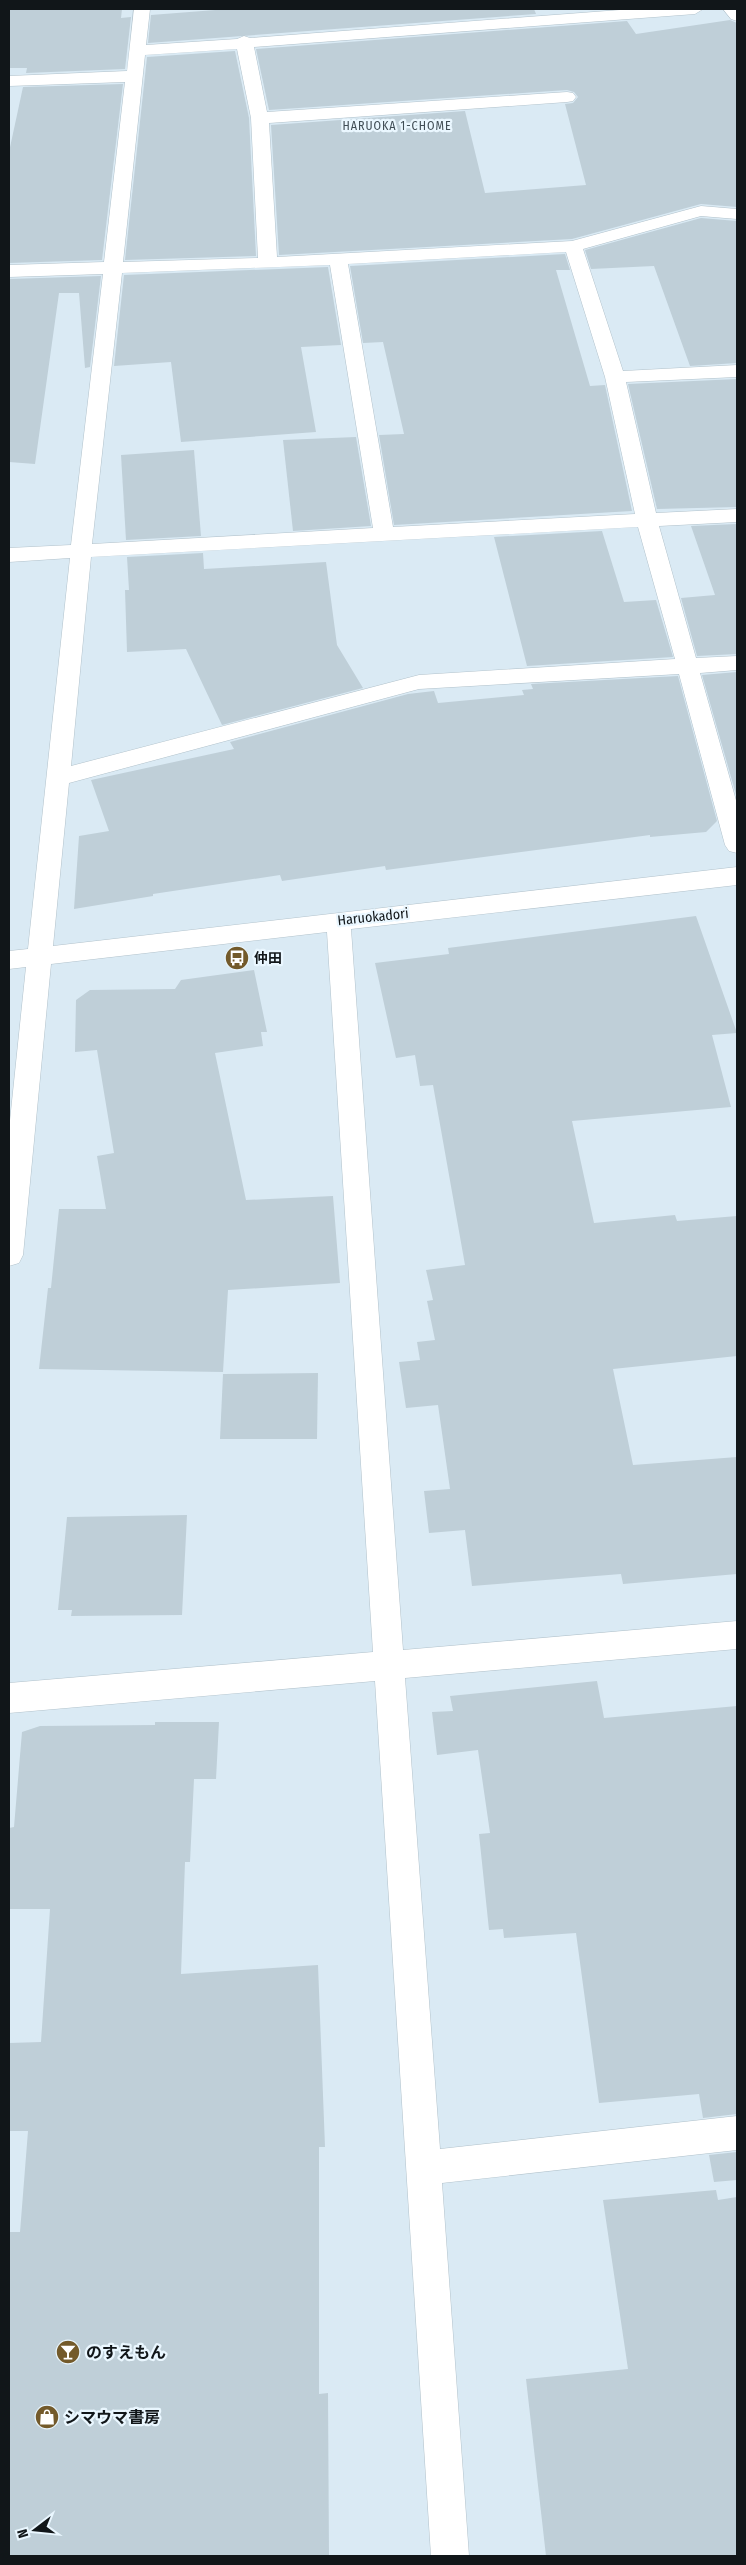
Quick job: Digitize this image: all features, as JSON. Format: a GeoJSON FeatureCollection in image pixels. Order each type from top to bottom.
{"type":"FeatureCollection","features":[{"type":"Feature","properties":{"kind":"street"},"geometry":{"type":"LineString","coordinates":[[9,1255],[81,552],[136,76],[142,9]]}},
{"type":"Feature","properties":{"kind":"street"},"geometry":{"type":"LineString","coordinates":[[138,51],[244,41],[695,9]]}},
{"type":"Feature","properties":{"kind":"street"},"geometry":{"type":"LineString","coordinates":[[731,9],[737,16]]}},
{"type":"Feature","properties":{"kind":"street"},"geometry":{"type":"LineString","coordinates":[[244,41],[260,118],[268,263]]}},
{"type":"Feature","properties":{"kind":"street"},"geometry":{"type":"LineString","coordinates":[[9,81],[136,76]]}},
{"type":"Feature","properties":{"kind":"street"},"geometry":{"type":"LineString","coordinates":[[260,118],[567,97]]}},
{"type":"Feature","properties":{"kind":"street"},"geometry":{"type":"LineString","coordinates":[[9,271],[268,263],[573,246],[701,211],[737,214]]}},
{"type":"Feature","properties":{"kind":"street"},"geometry":{"type":"LineString","coordinates":[[573,246],[614,378],[646,520],[737,846]]}},
{"type":"Feature","properties":{"kind":"street"},"geometry":{"type":"LineString","coordinates":[[338,259],[384,533]]}},
{"type":"Feature","properties":{"kind":"street"},"geometry":{"type":"LineString","coordinates":[[614,378],[737,371]]}},
{"type":"Feature","properties":{"kind":"street"},"geometry":{"type":"LineString","coordinates":[[9,555],[737,515]]}},
{"type":"Feature","properties":{"kind":"street"},"geometry":{"type":"LineString","coordinates":[[57,778],[419,682],[686,664],[737,663]]}},
{"type":"Feature","properties":{"kind":"street","name":"Haruokadori"},"geometry":{"type":"LineString","coordinates":[[9,960],[737,876]]}},
{"type":"Feature","properties":{"kind":"street"},"geometry":{"type":"LineString","coordinates":[[338,921],[450,2556]]}},
{"type":"Feature","properties":{"kind":"street"},"geometry":{"type":"LineString","coordinates":[[9,1698],[737,1635]]}},
{"type":"Feature","properties":{"kind":"street"},"geometry":{"type":"LineString","coordinates":[[423,2168],[737,2133]]}},
{"type":"Feature","properties":{"kind":"building"},"geometry":{"type":"Polygon","coordinates":[[[9,9],[122,9],[121,18],[131,17],[125,69],[26,73],[27,68],[9,68],[9,9]]]}},
{"type":"Feature","properties":{"kind":"building"},"geometry":{"type":"Polygon","coordinates":[[[228,9],[534,9],[536,14],[148,43],[151,15],[228,9]]]}},
{"type":"Feature","properties":{"kind":"building"},"geometry":{"type":"Polygon","coordinates":[[[730,20],[737,23],[737,207],[701,204],[572,239],[279,255],[271,125],[465,111],[485,193],[586,185],[565,104],[573,103],[578,97],[574,92],[567,90],[269,110],[256,49],[627,21],[636,34],[730,20]]]}},
{"type":"Feature","properties":{"kind":"building"},"geometry":{"type":"Polygon","coordinates":[[[235,51],[249,118],[256,256],[125,260],[147,57],[235,51]]]}},
{"type":"Feature","properties":{"kind":"building"},"geometry":{"type":"Polygon","coordinates":[[[123,84],[102,260],[9,263],[9,152],[23,87],[123,84]]]}},
{"type":"Feature","properties":{"kind":"building"},"geometry":{"type":"Polygon","coordinates":[[[701,218],[737,221],[737,363],[690,366],[654,266],[591,269],[585,250],[701,218]]]}},
{"type":"Feature","properties":{"kind":"building"},"geometry":{"type":"Polygon","coordinates":[[[565,254],[570,270],[556,270],[590,386],[605,385],[632,511],[394,525],[379,435],[404,434],[383,342],[363,343],[350,266],[565,254]]]}},
{"type":"Feature","properties":{"kind":"building"},"geometry":{"type":"Polygon","coordinates":[[[328,267],[341,345],[301,347],[316,432],[181,442],[171,362],[114,366],[124,275],[328,267]]]}},
{"type":"Feature","properties":{"kind":"building"},"geometry":{"type":"Polygon","coordinates":[[[101,276],[90,367],[85,368],[79,293],[59,293],[35,464],[9,462],[9,279],[101,276]]]}},
{"type":"Feature","properties":{"kind":"building"},"geometry":{"type":"Polygon","coordinates":[[[737,379],[737,507],[657,509],[628,384],[737,379]]]}},
{"type":"Feature","properties":{"kind":"building"},"geometry":{"type":"Polygon","coordinates":[[[356,437],[371,526],[293,531],[283,440],[356,437]]]}},
{"type":"Feature","properties":{"kind":"building"},"geometry":{"type":"Polygon","coordinates":[[[194,450],[201,536],[126,540],[121,455],[194,450]]]}},
{"type":"Feature","properties":{"kind":"building"},"geometry":{"type":"Polygon","coordinates":[[[737,524],[737,654],[697,656],[681,598],[715,595],[691,526],[737,524]]]}},
{"type":"Feature","properties":{"kind":"building"},"geometry":{"type":"Polygon","coordinates":[[[602,531],[624,602],[656,600],[673,657],[527,666],[494,537],[602,531]]]}},
{"type":"Feature","properties":{"kind":"building"},"geometry":{"type":"Polygon","coordinates":[[[203,553],[204,569],[326,562],[337,645],[363,688],[222,725],[186,649],[127,652],[125,590],[129,590],[127,557],[203,553]]]}},
{"type":"Feature","properties":{"kind":"building"},"geometry":{"type":"Polygon","coordinates":[[[737,672],[737,798],[702,675],[737,672]]]}},
{"type":"Feature","properties":{"kind":"building"},"geometry":{"type":"Polygon","coordinates":[[[678,676],[717,821],[706,832],[650,837],[650,835],[386,870],[385,866],[282,881],[280,875],[153,894],[153,896],[74,909],[79,836],[109,831],[91,780],[234,749],[230,742],[408,694],[434,691],[438,703],[524,695],[522,690],[533,689],[531,684],[678,676]]]}},
{"type":"Feature","properties":{"kind":"building"},"geometry":{"type":"Polygon","coordinates":[[[696,916],[737,1033],[712,1035],[731,1107],[572,1121],[594,1223],[675,1215],[677,1221],[737,1216],[737,1356],[613,1369],[633,1465],[737,1457],[737,1574],[623,1584],[621,1574],[472,1586],[465,1530],[429,1533],[424,1491],[450,1489],[438,1405],[406,1408],[399,1362],[420,1360],[417,1342],[435,1340],[427,1301],[433,1300],[426,1270],[465,1265],[433,1085],[420,1086],[415,1055],[396,1058],[375,963],[449,954],[448,948],[696,916]]]}},
{"type":"Feature","properties":{"kind":"building"},"geometry":{"type":"Polygon","coordinates":[[[254,970],[267,1032],[261,1032],[263,1046],[215,1053],[246,1200],[333,1196],[340,1283],[228,1290],[223,1372],[39,1369],[48,1288],[51,1288],[59,1209],[106,1209],[97,1156],[114,1153],[97,1050],[75,1052],[76,1000],[90,990],[175,989],[181,980],[254,970]]]}},
{"type":"Feature","properties":{"kind":"building"},"geometry":{"type":"Polygon","coordinates":[[[318,1373],[317,1439],[220,1439],[223,1374],[318,1373]]]}},
{"type":"Feature","properties":{"kind":"building"},"geometry":{"type":"Polygon","coordinates":[[[187,1515],[182,1615],[71,1616],[72,1610],[58,1610],[67,1517],[187,1515]]]}},
{"type":"Feature","properties":{"kind":"building"},"geometry":{"type":"Polygon","coordinates":[[[597,1681],[604,1718],[737,1706],[737,2114],[703,2118],[699,2094],[599,2103],[576,1933],[504,1938],[503,1929],[489,1930],[479,1834],[490,1833],[478,1750],[437,1755],[432,1712],[453,1711],[450,1696],[597,1681]]]}},
{"type":"Feature","properties":{"kind":"building"},"geometry":{"type":"Polygon","coordinates":[[[155,1722],[219,1722],[216,1779],[194,1779],[190,1862],[185,1862],[181,1974],[318,1965],[325,2147],[319,2147],[319,2394],[328,2393],[329,2556],[9,2556],[9,2232],[20,2232],[28,2131],[9,2131],[9,2043],[41,2042],[50,1909],[9,1909],[9,1828],[14,1827],[22,1732],[40,1726],[155,1725],[155,1722]]]}},
{"type":"Feature","properties":{"kind":"building"},"geometry":{"type":"Polygon","coordinates":[[[737,2152],[737,2180],[714,2182],[709,2155],[737,2152]]]}},
{"type":"Feature","properties":{"kind":"building"},"geometry":{"type":"Polygon","coordinates":[[[716,2190],[718,2200],[737,2197],[737,2556],[546,2556],[526,2379],[628,2369],[603,2200],[716,2190]]]}},
{"type":"Feature","properties":{"kind":"place","name":"仲田"},"geometry":{"type":"Point","coordinates":[237,958]}},
{"type":"Feature","properties":{"kind":"place","name":"のすえもん"},"geometry":{"type":"Point","coordinates":[68,2352]}},
{"type":"Feature","properties":{"kind":"place","name":"シマウマ書房"},"geometry":{"type":"Point","coordinates":[47,2417]}},
{"type":"Feature","properties":{"kind":"district","name":"HARUOKA 1-CHOME"},"geometry":{"type":"Point","coordinates":[397,126]}}]}
